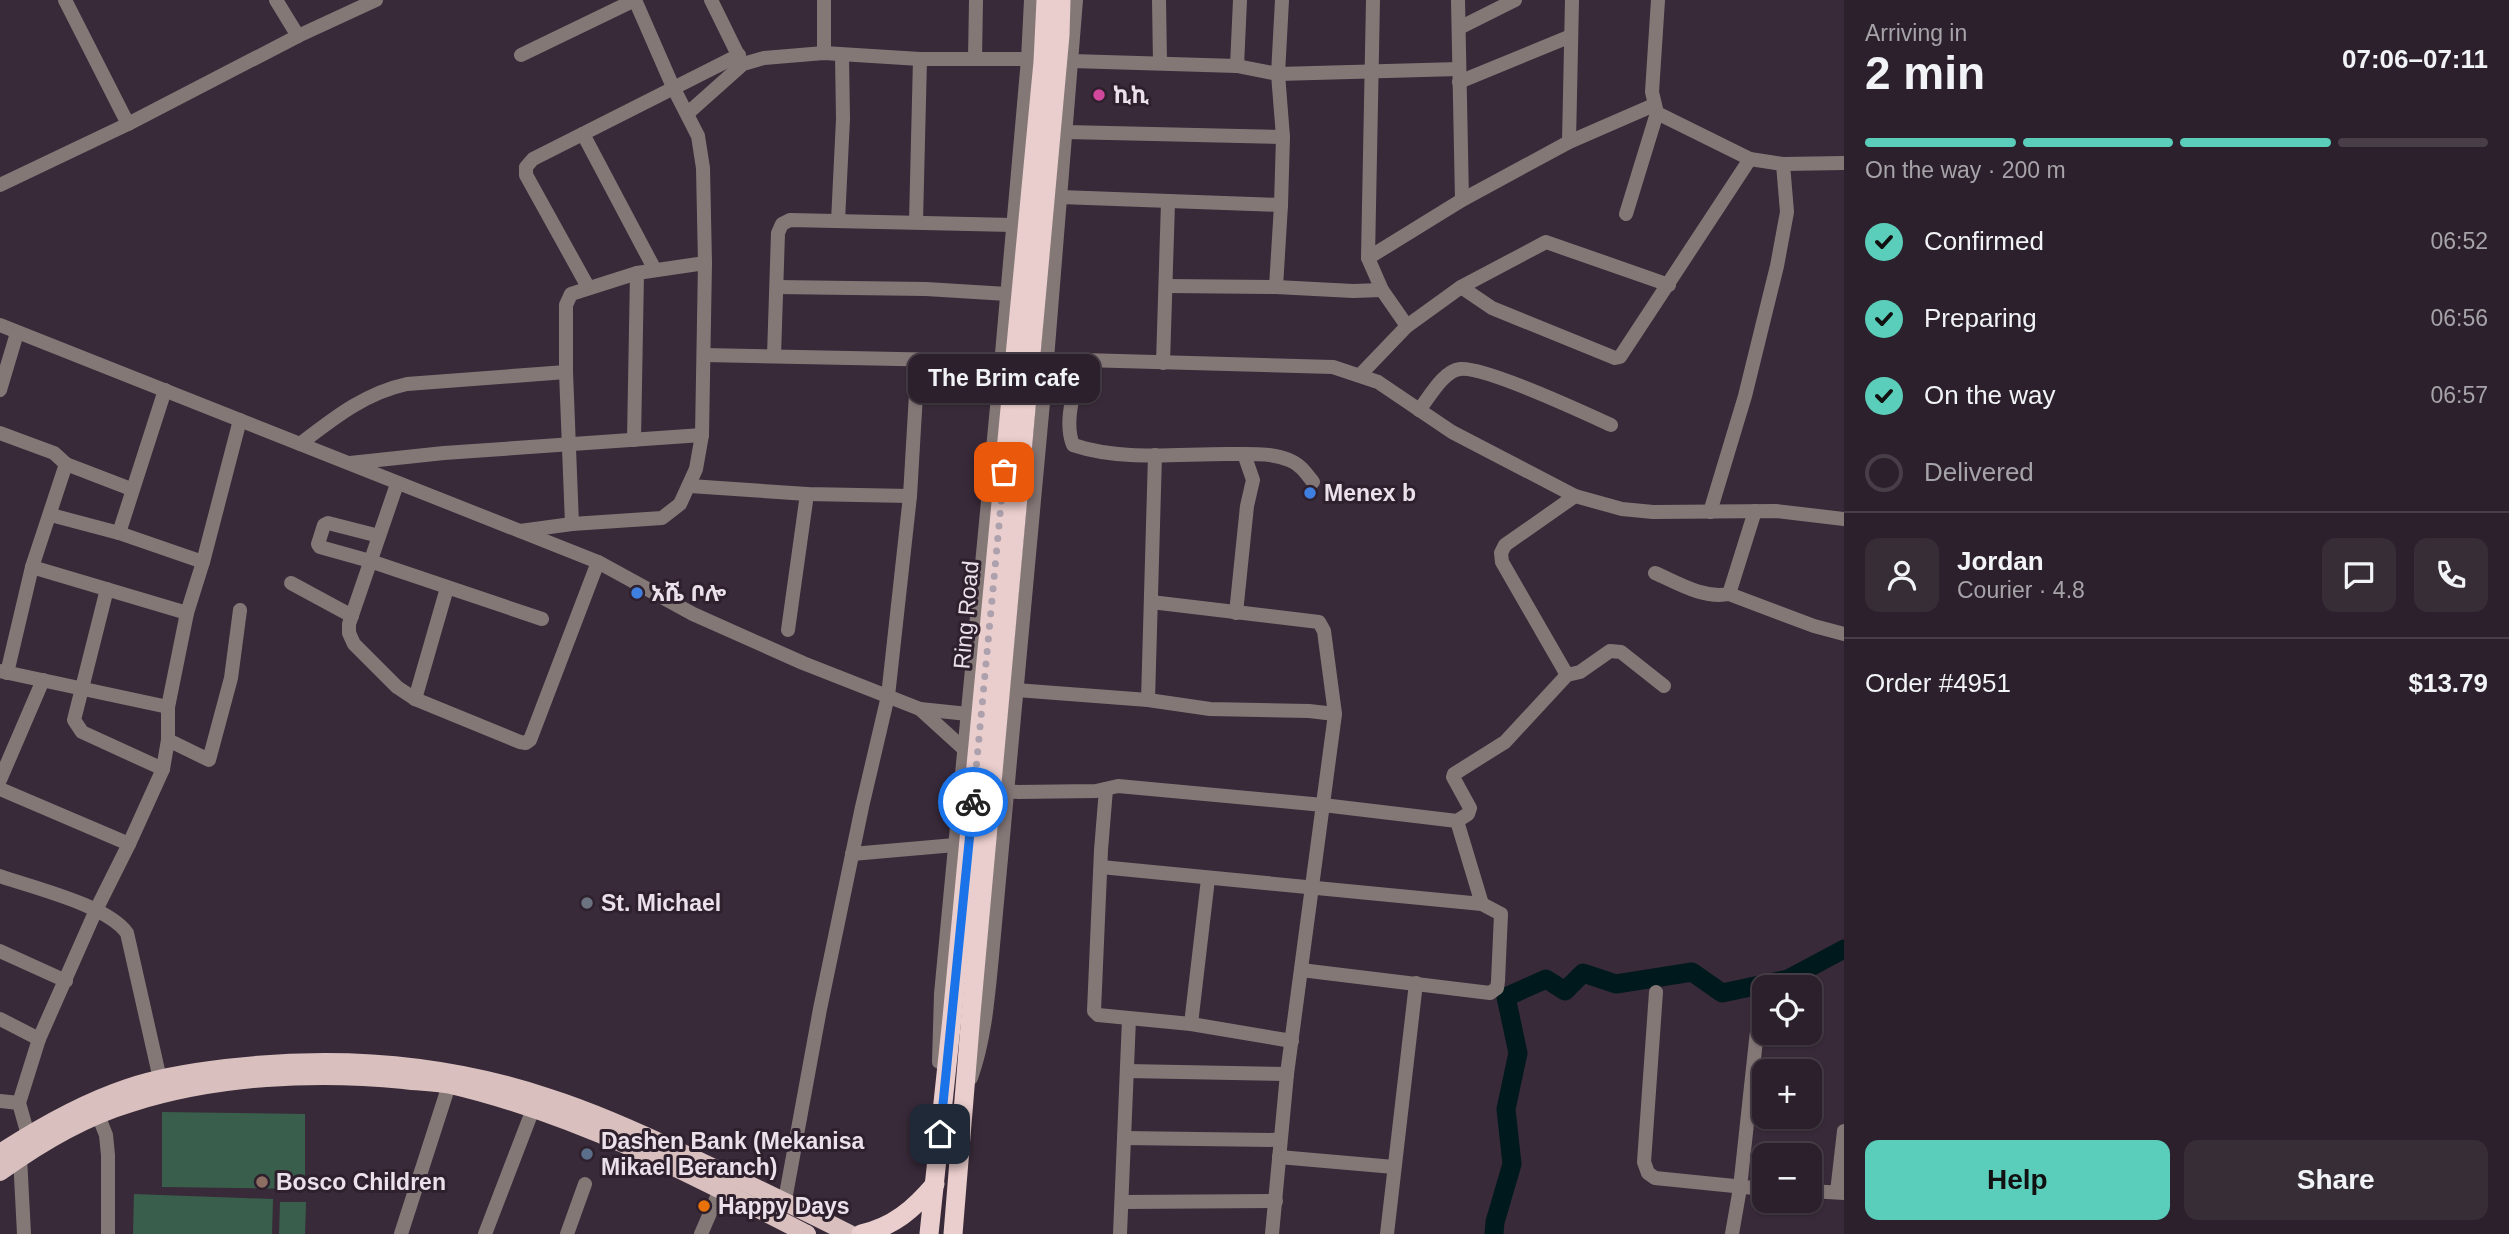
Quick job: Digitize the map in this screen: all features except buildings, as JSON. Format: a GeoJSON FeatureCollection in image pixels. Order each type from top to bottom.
{"type":"FeatureCollection","features":[{"type":"Feature","properties":{"kind":"highway","name":"Ring Road"},"geometry":{"type":"LineString","coordinates":[[929,1234],[1043,62],[1045,0]]}},
{"type":"Feature","properties":{"kind":"highway","name":"Ring Road"},"geometry":{"type":"LineString","coordinates":[[953,1234],[1061,0]]}},
{"type":"Feature","properties":{"kind":"highway"},"geometry":{"type":"LineString","coordinates":[[861,1234],[899,1220],[935,1183]]}},
{"type":"Feature","properties":{"kind":"main road"},"geometry":{"type":"LineString","coordinates":[[0,1153],[82,1107],[126,1088],[160,1079],[254,1065],[354,1061],[428,1069],[491,1089],[533,1109],[617,1141],[805,1233]]}},
{"type":"Feature","properties":{"kind":"main road"},"geometry":{"type":"LineString","coordinates":[[0,1172],[78,1123],[131,1102],[193,1088],[256,1080],[354,1075],[551,1098],[615,1123],[785,1200],[849,1234]]}},
{"type":"Feature","properties":{"kind":"street"},"geometry":{"type":"LineString","coordinates":[[65,0],[128,124]]}},
{"type":"Feature","properties":{"kind":"street"},"geometry":{"type":"LineString","coordinates":[[276,0],[298,36]]}},
{"type":"Feature","properties":{"kind":"street"},"geometry":{"type":"LineString","coordinates":[[0,185],[128,124],[298,36],[376,0]]}},
{"type":"Feature","properties":{"kind":"street"},"geometry":{"type":"LineString","coordinates":[[520,531],[572,524],[662,518],[680,504],[696,469],[702,435],[705,263],[703,168],[698,136],[635,0],[521,55]]}},
{"type":"Feature","properties":{"kind":"street"},"geometry":{"type":"LineString","coordinates":[[711,0],[741,60]]}},
{"type":"Feature","properties":{"kind":"street"},"geometry":{"type":"LineString","coordinates":[[824,0],[824,53]]}},
{"type":"Feature","properties":{"kind":"street"},"geometry":{"type":"LineString","coordinates":[[975,59],[976,0]]}},
{"type":"Feature","properties":{"kind":"street"},"geometry":{"type":"LineString","coordinates":[[943,1110],[939,1086],[941,994],[1002,365],[1031,0]]}},
{"type":"Feature","properties":{"kind":"street"},"geometry":{"type":"LineString","coordinates":[[966,1092],[978,1059],[986,1012],[1047,359],[1076,0]]}},
{"type":"Feature","properties":{"kind":"street"},"geometry":{"type":"LineString","coordinates":[[1159,0],[1160,63]]}},
{"type":"Feature","properties":{"kind":"street"},"geometry":{"type":"LineString","coordinates":[[1237,66],[1240,0]]}},
{"type":"Feature","properties":{"kind":"street"},"geometry":{"type":"LineString","coordinates":[[1276,287],[1283,137],[1278,74],[1282,0]]}},
{"type":"Feature","properties":{"kind":"street"},"geometry":{"type":"LineString","coordinates":[[1373,0],[1368,258],[1382,290],[1407,326]]}},
{"type":"Feature","properties":{"kind":"street"},"geometry":{"type":"LineString","coordinates":[[1458,0],[1462,201]]}},
{"type":"Feature","properties":{"kind":"street"},"geometry":{"type":"LineString","coordinates":[[1569,142],[1572,0]]}},
{"type":"Feature","properties":{"kind":"street"},"geometry":{"type":"LineString","coordinates":[[1626,214],[1655,109],[1652,92],[1658,0]]}},
{"type":"Feature","properties":{"kind":"street"},"geometry":{"type":"LineString","coordinates":[[1459,28],[1509,1]]}},
{"type":"Feature","properties":{"kind":"street"},"geometry":{"type":"LineString","coordinates":[[1072,61],[1237,66],[1278,74],[1372,71],[1459,75],[1571,36]]}},
{"type":"Feature","properties":{"kind":"street"},"geometry":{"type":"LineString","coordinates":[[588,287],[526,175],[526,167],[533,159],[673,87],[741,60],[824,53],[920,59],[1028,59]]}},
{"type":"Feature","properties":{"kind":"street"},"geometry":{"type":"LineString","coordinates":[[838,221],[843,119],[842,55]]}},
{"type":"Feature","properties":{"kind":"street"},"geometry":{"type":"LineString","coordinates":[[916,222],[920,59]]}},
{"type":"Feature","properties":{"kind":"street"},"geometry":{"type":"LineString","coordinates":[[688,113],[741,60]]}},
{"type":"Feature","properties":{"kind":"street"},"geometry":{"type":"LineString","coordinates":[[1368,258],[1462,201],[1569,142],[1655,109],[1750,159],[1783,164],[1844,163]]}},
{"type":"Feature","properties":{"kind":"street"},"geometry":{"type":"LineString","coordinates":[[1066,132],[1283,137]]}},
{"type":"Feature","properties":{"kind":"street"},"geometry":{"type":"LineString","coordinates":[[583,134],[655,270]]}},
{"type":"Feature","properties":{"kind":"street"},"geometry":{"type":"LineString","coordinates":[[1461,287],[1492,308],[1615,358],[1624,354],[1750,159]]}},
{"type":"Feature","properties":{"kind":"street"},"geometry":{"type":"LineString","coordinates":[[1710,512],[1745,396],[1777,265],[1787,212],[1783,164]]}},
{"type":"Feature","properties":{"kind":"street"},"geometry":{"type":"LineString","coordinates":[[1060,197],[1281,205]]}},
{"type":"Feature","properties":{"kind":"street"},"geometry":{"type":"LineString","coordinates":[[1163,363],[1168,202]]}},
{"type":"Feature","properties":{"kind":"street"},"geometry":{"type":"LineString","coordinates":[[774,356],[778,233],[782,224],[790,220],[1013,225]]}},
{"type":"Feature","properties":{"kind":"street"},"geometry":{"type":"LineString","coordinates":[[1360,375],[1407,326],[1461,287],[1546,242],[1670,285]]}},
{"type":"Feature","properties":{"kind":"street"},"geometry":{"type":"LineString","coordinates":[[572,524],[566,372],[566,305],[571,295],[588,287],[637,273],[705,263]]}},
{"type":"Feature","properties":{"kind":"street"},"geometry":{"type":"LineString","coordinates":[[634,440],[637,273]]}},
{"type":"Feature","properties":{"kind":"street"},"geometry":{"type":"LineString","coordinates":[[1166,286],[1382,290]]}},
{"type":"Feature","properties":{"kind":"street"},"geometry":{"type":"LineString","coordinates":[[777,287],[926,289],[1007,294]]}},
{"type":"Feature","properties":{"kind":"street"},"geometry":{"type":"LineString","coordinates":[[0,326],[598,562],[693,614],[803,663],[920,709],[968,714]]}},
{"type":"Feature","properties":{"kind":"street"},"geometry":{"type":"LineString","coordinates":[[0,390],[17,332]]}},
{"type":"Feature","properties":{"kind":"street"},"geometry":{"type":"LineString","coordinates":[[704,355],[918,360],[1002,365]]}},
{"type":"Feature","properties":{"kind":"street"},"geometry":{"type":"LineString","coordinates":[[1047,359],[1333,366],[1378,382],[1452,432],[1575,496],[1622,509],[1653,512],[1755,511],[1844,519]]}},
{"type":"Feature","properties":{"kind":"street"},"geometry":{"type":"LineString","coordinates":[[785,1200],[820,1009],[888,696],[910,496],[918,360]]}},
{"type":"Feature","properties":{"kind":"street"},"geometry":{"type":"LineString","coordinates":[[1081,361],[1070,413],[1069,435],[1073,445],[1091,451],[1155,455],[1277,456],[1300,465],[1313,482]]}},
{"type":"Feature","properties":{"kind":"street"},"geometry":{"type":"LineString","coordinates":[[1419,410],[1441,382],[1452,372],[1461,369],[1504,381],[1611,425]]}},
{"type":"Feature","properties":{"kind":"street"},"geometry":{"type":"LineString","coordinates":[[300,444],[348,407],[386,388],[407,384],[566,372]]}},
{"type":"Feature","properties":{"kind":"street"},"geometry":{"type":"LineString","coordinates":[[119,533],[165,390]]}},
{"type":"Feature","properties":{"kind":"street"},"geometry":{"type":"LineString","coordinates":[[28,1135],[19,1103],[39,1040],[96,909],[163,769],[168,740],[168,707],[187,613],[240,420]]}},
{"type":"Feature","properties":{"kind":"street"},"geometry":{"type":"LineString","coordinates":[[0,433],[54,453],[66,464],[131,489]]}},
{"type":"Feature","properties":{"kind":"street"},"geometry":{"type":"LineString","coordinates":[[349,463],[444,453],[702,435]]}},
{"type":"Feature","properties":{"kind":"street"},"geometry":{"type":"LineString","coordinates":[[1236,612],[1247,506],[1253,480],[1244,454]]}},
{"type":"Feature","properties":{"kind":"street"},"geometry":{"type":"LineString","coordinates":[[1148,700],[1155,455]]}},
{"type":"Feature","properties":{"kind":"street"},"geometry":{"type":"LineString","coordinates":[[66,464],[32,567],[3,672],[168,707]]}},
{"type":"Feature","properties":{"kind":"street"},"geometry":{"type":"LineString","coordinates":[[397,484],[352,615],[349,633],[354,643],[397,687],[415,699],[520,742],[526,743],[530,740],[598,562]]}},
{"type":"Feature","properties":{"kind":"street"},"geometry":{"type":"LineString","coordinates":[[690,486],[807,494],[910,496]]}},
{"type":"Feature","properties":{"kind":"street"},"geometry":{"type":"LineString","coordinates":[[788,630],[807,494]]}},
{"type":"Feature","properties":{"kind":"street"},"geometry":{"type":"LineString","coordinates":[[1567,675],[1512,582],[1502,562],[1501,553],[1505,545],[1575,496]]}},
{"type":"Feature","properties":{"kind":"street"},"geometry":{"type":"LineString","coordinates":[[1729,594],[1755,511]]}},
{"type":"Feature","properties":{"kind":"street"},"geometry":{"type":"LineString","coordinates":[[51,515],[119,533],[203,562]]}},
{"type":"Feature","properties":{"kind":"street"},"geometry":{"type":"LineString","coordinates":[[379,536],[328,523],[324,525],[317,544],[542,619]]}},
{"type":"Feature","properties":{"kind":"street"},"geometry":{"type":"LineString","coordinates":[[32,567],[187,613]]}},
{"type":"Feature","properties":{"kind":"street"},"geometry":{"type":"LineString","coordinates":[[1655,573],[1702,593],[1717,596],[1729,594],[1814,626],[1844,634]]}},
{"type":"Feature","properties":{"kind":"street"},"geometry":{"type":"LineString","coordinates":[[291,583],[352,615]]}},
{"type":"Feature","properties":{"kind":"street"},"geometry":{"type":"LineString","coordinates":[[415,699],[447,588]]}},
{"type":"Feature","properties":{"kind":"street"},"geometry":{"type":"LineString","coordinates":[[107,589],[74,720],[82,732],[163,769]]}},
{"type":"Feature","properties":{"kind":"street"},"geometry":{"type":"LineString","coordinates":[[1151,602],[1319,622],[1324,631],[1335,714],[1287,1074],[1272,1234]]}},
{"type":"Feature","properties":{"kind":"street"},"geometry":{"type":"LineString","coordinates":[[168,740],[209,760],[231,678],[240,610]]}},
{"type":"Feature","properties":{"kind":"street"},"geometry":{"type":"LineString","coordinates":[[1006,792],[1106,789],[1118,786],[1323,805],[1457,821],[1468,814],[1470,808],[1453,777],[1454,774],[1505,742],[1567,675],[1580,672],[1610,651],[1621,652],[1664,685]]}},
{"type":"Feature","properties":{"kind":"street"},"geometry":{"type":"LineString","coordinates":[[0,780],[3,762],[43,680]]}},
{"type":"Feature","properties":{"kind":"street"},"geometry":{"type":"LineString","coordinates":[[1015,690],[1148,700],[1210,709],[1335,714]]}},
{"type":"Feature","properties":{"kind":"street"},"geometry":{"type":"LineString","coordinates":[[920,709],[964,749]]}},
{"type":"Feature","properties":{"kind":"street"},"geometry":{"type":"LineString","coordinates":[[0,789],[129,844]]}},
{"type":"Feature","properties":{"kind":"street"},"geometry":{"type":"LineString","coordinates":[[1106,789],[1094,1011],[1098,1015],[1191,1024],[1292,1041]]}},
{"type":"Feature","properties":{"kind":"street"},"geometry":{"type":"LineString","coordinates":[[1457,821],[1482,904]]}},
{"type":"Feature","properties":{"kind":"street"},"geometry":{"type":"LineString","coordinates":[[852,854],[955,845]]}},
{"type":"Feature","properties":{"kind":"street"},"geometry":{"type":"LineString","coordinates":[[1101,867],[1482,904],[1501,914],[1497,988],[1490,993],[1301,970]]}},
{"type":"Feature","properties":{"kind":"street"},"geometry":{"type":"LineString","coordinates":[[0,876],[96,909],[113,918],[127,933],[160,1079]]}},
{"type":"Feature","properties":{"kind":"street"},"geometry":{"type":"LineString","coordinates":[[1191,1024],[1208,879]]}},
{"type":"Feature","properties":{"kind":"street"},"geometry":{"type":"LineString","coordinates":[[0,951],[66,981]]}},
{"type":"Feature","properties":{"kind":"street"},"geometry":{"type":"LineString","coordinates":[[1387,1234],[1416,983]]}},
{"type":"Feature","properties":{"kind":"street"},"geometry":{"type":"LineString","coordinates":[[1656,992],[1644,1162],[1648,1173],[1655,1178],[1752,1188]]}},
{"type":"Feature","properties":{"kind":"street"},"geometry":{"type":"LineString","coordinates":[[0,1019],[39,1040]]}},
{"type":"Feature","properties":{"kind":"street"},"geometry":{"type":"LineString","coordinates":[[1120,1234],[1129,1019]]}},
{"type":"Feature","properties":{"kind":"street"},"geometry":{"type":"LineString","coordinates":[[1732,1234],[1740,1188],[1755,1045]]}},
{"type":"Feature","properties":{"kind":"street"},"geometry":{"type":"LineString","coordinates":[[1127,1071],[1287,1074]]}},
{"type":"Feature","properties":{"kind":"street"},"geometry":{"type":"LineString","coordinates":[[401,1234],[449,1085]]}},
{"type":"Feature","properties":{"kind":"street"},"geometry":{"type":"LineString","coordinates":[[0,1101],[19,1103]]}},
{"type":"Feature","properties":{"kind":"street"},"geometry":{"type":"LineString","coordinates":[[485,1234],[533,1109]]}},
{"type":"Feature","properties":{"kind":"street"},"geometry":{"type":"LineString","coordinates":[[98,1115],[106,1135],[108,1155],[108,1234]]}},
{"type":"Feature","properties":{"kind":"street"},"geometry":{"type":"LineString","coordinates":[[1822,1192],[1841,1193],[1844,1131]]}},
{"type":"Feature","properties":{"kind":"street"},"geometry":{"type":"LineString","coordinates":[[1124,1138],[1280,1140]]}},
{"type":"Feature","properties":{"kind":"street"},"geometry":{"type":"LineString","coordinates":[[20,1157],[24,1234]]}},
{"type":"Feature","properties":{"kind":"street"},"geometry":{"type":"LineString","coordinates":[[1279,1157],[1394,1167]]}},
{"type":"Feature","properties":{"kind":"street"},"geometry":{"type":"LineString","coordinates":[[567,1234],[586,1184]]}},
{"type":"Feature","properties":{"kind":"street"},"geometry":{"type":"LineString","coordinates":[[701,1234],[720,1190]]}},
{"type":"Feature","properties":{"kind":"street"},"geometry":{"type":"LineString","coordinates":[[1122,1202],[1276,1201]]}},
{"type":"Feature","properties":{"kind":"green space"},"geometry":{"type":"Polygon","coordinates":[[[162,1112],[305,1114],[305,1189],[162,1187],[162,1112]]]}},
{"type":"Feature","properties":{"kind":"green space"},"geometry":{"type":"Polygon","coordinates":[[[134,1194],[273,1199],[272,1234],[133,1234],[134,1194]]]}},
{"type":"Feature","properties":{"kind":"green space"},"geometry":{"type":"Polygon","coordinates":[[[280,1202],[306,1202],[305,1234],[279,1234],[280,1202]]]}},
{"type":"Feature","properties":{"kind":"waterway"},"geometry":{"type":"LineString","coordinates":[[1494,1234],[1512,1164],[1506,1109],[1518,1053],[1506,997],[1546,979],[1565,991],[1583,973],[1616,984],[1692,972],[1722,993],[1788,979],[1844,949]]}},
{"type":"Feature","properties":{"kind":"way so far"},"geometry":{"type":"LineString","coordinates":[[973,802],[1004,472]]}},
{"type":"Feature","properties":{"kind":"place","name":"ኪኪ"},"geometry":{"type":"Point","coordinates":[1099,95]}},
{"type":"Feature","properties":{"kind":"place","name":"The Brim cafe"},"geometry":{"type":"Point","coordinates":[1004,472]}},
{"type":"Feature","properties":{"kind":"place","name":"Menex b"},"geometry":{"type":"Point","coordinates":[1310,493]}},
{"type":"Feature","properties":{"kind":"place","name":"አሼ ቦሎ"},"geometry":{"type":"Point","coordinates":[637,593]}},
{"type":"Feature","properties":{"kind":"place","name":"St. Michael"},"geometry":{"type":"Point","coordinates":[587,903]}},
{"type":"Feature","properties":{"kind":"place","name":"Dashen Bank (Mekanisa Mikael Beranch)"},"geometry":{"type":"Point","coordinates":[587,1154]}},
{"type":"Feature","properties":{"kind":"place","name":"Bosco Children"},"geometry":{"type":"Point","coordinates":[262,1182]}},
{"type":"Feature","properties":{"kind":"place","name":"Happy Days"},"geometry":{"type":"Point","coordinates":[704,1206]}},
{"type":"Feature","properties":{"kind":"route"},"geometry":{"type":"LineString","coordinates":[[940,1134],[973,802]]}}]}
